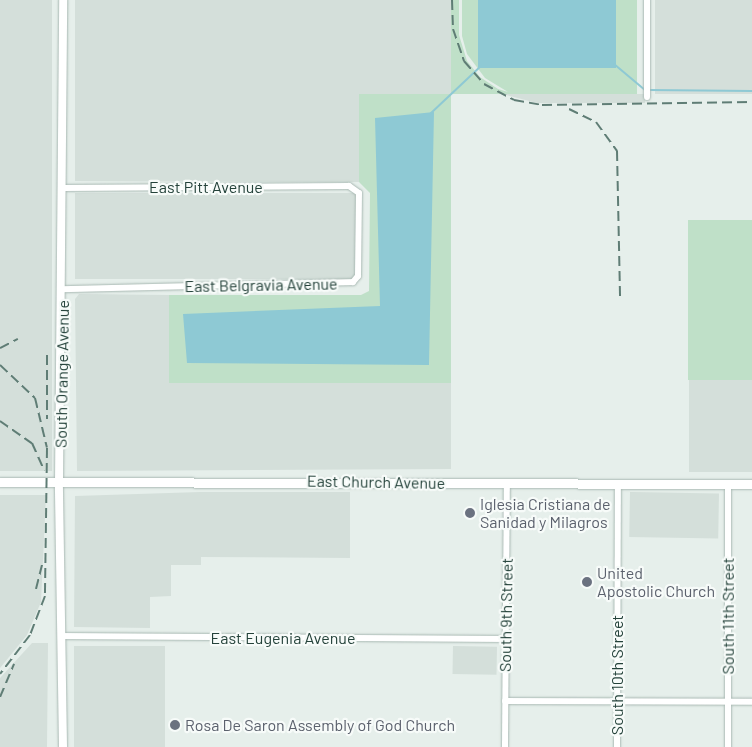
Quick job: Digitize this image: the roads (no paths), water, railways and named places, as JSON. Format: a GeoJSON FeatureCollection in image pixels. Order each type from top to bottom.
{"type":"FeatureCollection","features":[{"type":"Feature","properties":{"kind":"main road","name":"East Church Avenue"},"geometry":{"type":"LineString","coordinates":[[0,482],[752,484]]}},
{"type":"Feature","properties":{"kind":"street","name":"South Orange Avenue"},"geometry":{"type":"LineString","coordinates":[[63,0],[64,289],[60,482],[63,747]]}},
{"type":"Feature","properties":{"kind":"street"},"geometry":{"type":"LineString","coordinates":[[647,0],[647,97]]}},
{"type":"Feature","properties":{"kind":"street","name":"East Pitt Avenue"},"geometry":{"type":"LineString","coordinates":[[63,188],[349,186]]}},
{"type":"Feature","properties":{"kind":"street","name":"East Belgravia Avenue"},"geometry":{"type":"LineString","coordinates":[[64,289],[354,282],[358,276],[359,192],[349,186]]}},
{"type":"Feature","properties":{"kind":"street","name":"South 10th Street"},"geometry":{"type":"LineString","coordinates":[[617,747],[618,483]]}},
{"type":"Feature","properties":{"kind":"street","name":"South 9th Street"},"geometry":{"type":"LineString","coordinates":[[505,747],[507,484]]}},
{"type":"Feature","properties":{"kind":"street","name":"South 11th Street"},"geometry":{"type":"LineString","coordinates":[[728,484],[728,747]]}},
{"type":"Feature","properties":{"kind":"street","name":"East Eugenia Avenue"},"geometry":{"type":"LineString","coordinates":[[62,636],[505,639]]}},
{"type":"Feature","properties":{"kind":"street"},"geometry":{"type":"LineString","coordinates":[[505,701],[752,702]]}},
{"type":"Feature","properties":{"kind":"water"},"geometry":{"type":"Polygon","coordinates":[[[478,0],[616,0],[616,68],[478,68],[478,0]]]}},
{"type":"Feature","properties":{"kind":"water"},"geometry":{"type":"Polygon","coordinates":[[[434,112],[429,365],[187,363],[183,314],[380,306],[375,118],[434,112]]]}},
{"type":"Feature","properties":{"kind":"waterway"},"geometry":{"type":"LineString","coordinates":[[614,64],[645,90]]}},
{"type":"Feature","properties":{"kind":"waterway"},"geometry":{"type":"LineString","coordinates":[[430,114],[481,66]]}},
{"type":"Feature","properties":{"kind":"waterway"},"geometry":{"type":"LineString","coordinates":[[649,90],[752,91]]}},
{"type":"Feature","properties":{"kind":"railway"},"geometry":{"type":"LineString","coordinates":[[452,0],[453,29],[464,61],[484,84],[514,100],[542,105],[752,102]]}},
{"type":"Feature","properties":{"kind":"railway"},"geometry":{"type":"LineString","coordinates":[[569,109],[596,122],[617,151],[620,297]]}},
{"type":"Feature","properties":{"kind":"railway"},"geometry":{"type":"LineString","coordinates":[[0,348],[18,339]]}},
{"type":"Feature","properties":{"kind":"railway"},"geometry":{"type":"LineString","coordinates":[[47,355],[47,419]]}},
{"type":"Feature","properties":{"kind":"railway"},"geometry":{"type":"LineString","coordinates":[[0,365],[35,398],[47,448],[45,596],[30,635],[0,674]]}},
{"type":"Feature","properties":{"kind":"railway"},"geometry":{"type":"LineString","coordinates":[[0,421],[32,443],[44,470]]}},
{"type":"Feature","properties":{"kind":"railway"},"geometry":{"type":"LineString","coordinates":[[36,589],[42,565]]}},
{"type":"Feature","properties":{"kind":"railway"},"geometry":{"type":"LineString","coordinates":[[0,697],[14,664]]}},
{"type":"Feature","properties":{"kind":"place","name":"Iglesia Cristiana de Sanidad y Milagros"},"geometry":{"type":"Point","coordinates":[470,513]}},
{"type":"Feature","properties":{"kind":"place","name":"United Apostolic Church"},"geometry":{"type":"Point","coordinates":[587,582]}},
{"type":"Feature","properties":{"kind":"place","name":"Rosa De Saron Assembly of God Church"},"geometry":{"type":"Point","coordinates":[175,725]}}]}
